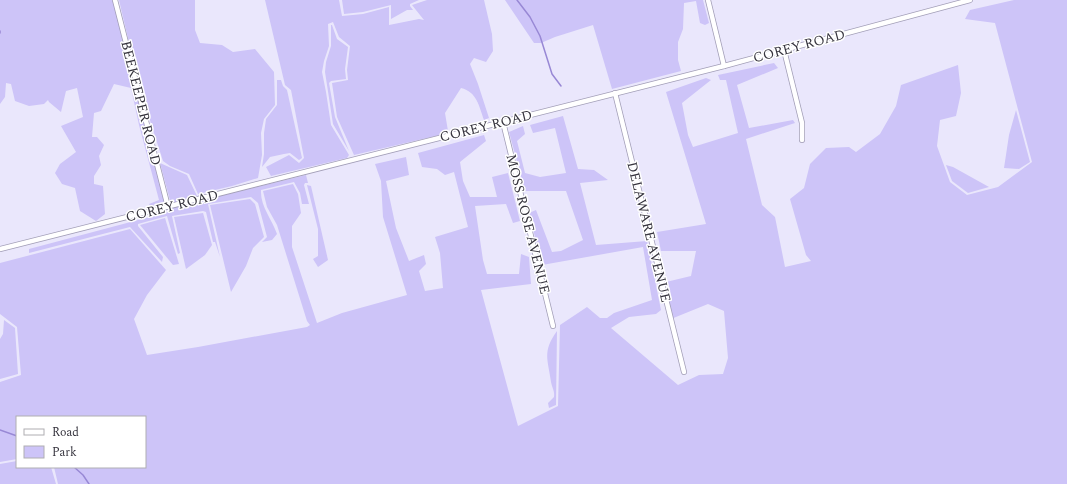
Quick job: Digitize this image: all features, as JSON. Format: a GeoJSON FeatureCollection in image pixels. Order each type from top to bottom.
{"type":"FeatureCollection","features":[{"type":"Feature","properties":{"kind":"street","name":"BEEKEEPER ROAD"},"geometry":{"type":"LineString","coordinates":[[115,0],[168,207]]}},
{"type":"Feature","properties":{"kind":"street"},"geometry":{"type":"LineString","coordinates":[[708,0],[724,66]]}},
{"type":"Feature","properties":{"kind":"street","name":"COREY ROAD"},"geometry":{"type":"LineString","coordinates":[[0,249],[724,66],[970,0]]}},
{"type":"Feature","properties":{"kind":"street"},"geometry":{"type":"LineString","coordinates":[[784,50],[802,123],[802,140]]}},
{"type":"Feature","properties":{"kind":"street","name":"DELAWARE AVENUE"},"geometry":{"type":"LineString","coordinates":[[614,93],[684,372]]}},
{"type":"Feature","properties":{"kind":"street","name":"MOSS ROSE AVENUE"},"geometry":{"type":"LineString","coordinates":[[502,122],[553,326]]}},
{"type":"Feature","properties":{"kind":"green space"},"geometry":{"type":"Polygon","coordinates":[[[0,0],[113,0],[165,203],[151,207],[149,204],[159,200],[139,125],[131,88],[114,84],[101,111],[94,113],[92,137],[97,137],[104,145],[99,156],[101,165],[94,176],[94,184],[103,186],[105,214],[96,221],[80,211],[75,188],[62,184],[55,173],[60,164],[76,152],[61,126],[83,117],[77,88],[66,91],[61,112],[48,100],[44,104],[29,106],[15,101],[11,84],[6,83],[5,97],[0,104],[0,0]]]}},
{"type":"Feature","properties":{"kind":"green space"},"geometry":{"type":"Polygon","coordinates":[[[119,0],[195,0],[195,30],[200,43],[222,45],[233,52],[255,49],[274,72],[275,105],[264,119],[261,133],[262,155],[258,178],[198,194],[189,174],[170,166],[163,161],[140,89],[119,0]]]}},
{"type":"Feature","properties":{"kind":"green space"},"geometry":{"type":"Polygon","coordinates":[[[265,0],[339,0],[342,16],[363,14],[389,7],[389,25],[419,19],[424,20],[412,5],[427,0],[484,0],[492,34],[493,51],[486,62],[474,58],[470,64],[489,118],[484,120],[477,100],[471,93],[461,88],[445,113],[448,131],[440,135],[354,155],[337,117],[332,83],[348,80],[347,70],[350,46],[339,37],[333,22],[328,24],[329,46],[322,72],[331,125],[349,155],[347,158],[271,176],[266,167],[289,155],[299,163],[304,158],[291,90],[285,85],[265,0]]]}},
{"type":"Feature","properties":{"kind":"green space"},"geometry":{"type":"Polygon","coordinates":[[[342,0],[419,0],[410,4],[413,10],[407,10],[391,19],[391,5],[363,12],[344,14],[342,0]]]}},
{"type":"Feature","properties":{"kind":"green space"},"geometry":{"type":"Polygon","coordinates":[[[505,0],[703,0],[709,23],[705,25],[700,23],[696,1],[684,3],[683,29],[678,42],[678,60],[681,71],[612,89],[593,25],[541,43],[534,43],[505,0]]]}},
{"type":"Feature","properties":{"kind":"green space"},"geometry":{"type":"Polygon","coordinates":[[[1014,0],[1067,0],[1067,484],[58,484],[54,468],[146,468],[146,416],[16,416],[16,459],[0,462],[0,382],[21,375],[17,327],[0,314],[0,263],[130,229],[166,270],[147,295],[134,319],[147,355],[307,327],[310,325],[307,321],[277,225],[267,207],[263,191],[293,184],[298,194],[301,213],[292,226],[292,247],[317,323],[342,313],[407,295],[383,217],[381,181],[375,164],[406,157],[409,175],[386,181],[396,228],[409,261],[424,255],[426,264],[419,271],[425,291],[443,288],[440,253],[435,237],[468,227],[454,172],[445,175],[437,169],[422,167],[418,153],[484,135],[486,141],[460,162],[463,181],[470,197],[497,197],[492,177],[508,173],[520,221],[513,223],[506,204],[475,206],[483,260],[487,274],[519,274],[521,254],[529,257],[531,284],[481,290],[518,426],[558,406],[560,325],[587,307],[600,318],[607,318],[614,313],[652,300],[643,247],[542,265],[529,213],[536,210],[552,252],[561,251],[583,240],[566,191],[525,191],[509,132],[523,126],[525,134],[517,141],[525,173],[540,177],[566,173],[555,128],[533,133],[530,125],[563,116],[578,169],[594,170],[608,180],[580,183],[596,245],[647,241],[661,310],[656,314],[629,317],[611,328],[678,385],[699,375],[723,374],[728,358],[724,311],[708,304],[671,319],[666,282],[691,276],[696,251],[661,251],[657,232],[706,224],[666,92],[706,78],[711,80],[682,103],[688,135],[693,147],[738,133],[726,80],[720,80],[718,75],[774,63],[778,68],[737,85],[749,128],[793,120],[795,123],[746,139],[762,205],[775,217],[785,267],[811,261],[806,255],[790,199],[804,188],[810,164],[826,148],[849,147],[856,152],[880,134],[896,106],[901,85],[958,65],[961,93],[956,116],[940,120],[937,146],[950,182],[967,195],[998,187],[1032,162],[995,23],[965,19],[970,10],[1014,0]]]}},
{"type":"Feature","properties":{"kind":"green space"},"geometry":{"type":"Polygon","coordinates":[[[331,25],[337,39],[348,47],[345,69],[346,79],[331,81],[329,83],[335,117],[349,151],[333,124],[325,72],[326,62],[331,46],[331,25]]]}},
{"type":"Feature","properties":{"kind":"green space"},"geometry":{"type":"Polygon","coordinates":[[[277,80],[281,80],[283,86],[287,90],[302,158],[299,160],[290,153],[270,157],[262,167],[266,119],[277,105],[277,80]]]}},
{"type":"Feature","properties":{"kind":"green space"},"geometry":{"type":"Polygon","coordinates":[[[1016,110],[1030,162],[1019,169],[1004,168],[1009,135],[1016,110]]]}},
{"type":"Feature","properties":{"kind":"green space"},"geometry":{"type":"Polygon","coordinates":[[[160,163],[187,175],[197,196],[218,192],[171,204],[160,163]]]}},
{"type":"Feature","properties":{"kind":"green space"},"geometry":{"type":"Polygon","coordinates":[[[946,165],[953,167],[989,187],[968,193],[952,181],[946,165]]]}},
{"type":"Feature","properties":{"kind":"green space"},"geometry":{"type":"Polygon","coordinates":[[[306,175],[308,183],[305,183],[304,185],[309,204],[302,204],[300,193],[294,182],[261,190],[262,202],[277,234],[272,240],[262,242],[267,237],[258,203],[251,197],[208,204],[220,257],[215,242],[213,242],[206,212],[203,211],[172,216],[180,253],[178,254],[167,216],[138,224],[138,226],[163,257],[162,262],[130,227],[29,253],[29,249],[172,211],[172,208],[306,175]]]}},
{"type":"Feature","properties":{"kind":"green space"},"geometry":{"type":"Polygon","coordinates":[[[307,185],[311,186],[328,260],[318,267],[313,259],[318,256],[318,229],[307,185]]]}},
{"type":"Feature","properties":{"kind":"green space"},"geometry":{"type":"Polygon","coordinates":[[[250,199],[255,204],[264,237],[253,248],[246,266],[231,292],[210,205],[250,199]]]}},
{"type":"Feature","properties":{"kind":"green space"},"geometry":{"type":"Polygon","coordinates":[[[203,213],[212,245],[205,255],[186,269],[174,217],[203,213]]]}},
{"type":"Feature","properties":{"kind":"green space"},"geometry":{"type":"Polygon","coordinates":[[[165,218],[179,264],[173,265],[140,225],[165,218]]]}},
{"type":"Feature","properties":{"kind":"green space"},"geometry":{"type":"Polygon","coordinates":[[[4,320],[15,328],[18,374],[0,379],[0,339],[3,334],[4,320]]]}},
{"type":"Feature","properties":{"kind":"green space"},"geometry":{"type":"Polygon","coordinates":[[[557,331],[556,405],[549,408],[548,403],[554,397],[554,391],[547,356],[549,345],[557,331]]]}},
{"type":"Feature","properties":{"kind":"green space"},"geometry":{"type":"Polygon","coordinates":[[[16,461],[16,468],[51,468],[56,484],[0,484],[0,464],[16,461]]]}},
{"type":"Feature","properties":{"kind":"waterway"},"geometry":{"type":"LineString","coordinates":[[517,0],[530,17],[540,36],[552,74],[561,86]]}},
{"type":"Feature","properties":{"kind":"waterway"},"geometry":{"type":"LineString","coordinates":[[0,430],[16,436]]}},
{"type":"Feature","properties":{"kind":"waterway"},"geometry":{"type":"LineString","coordinates":[[75,468],[83,475],[89,484]]}}]}
